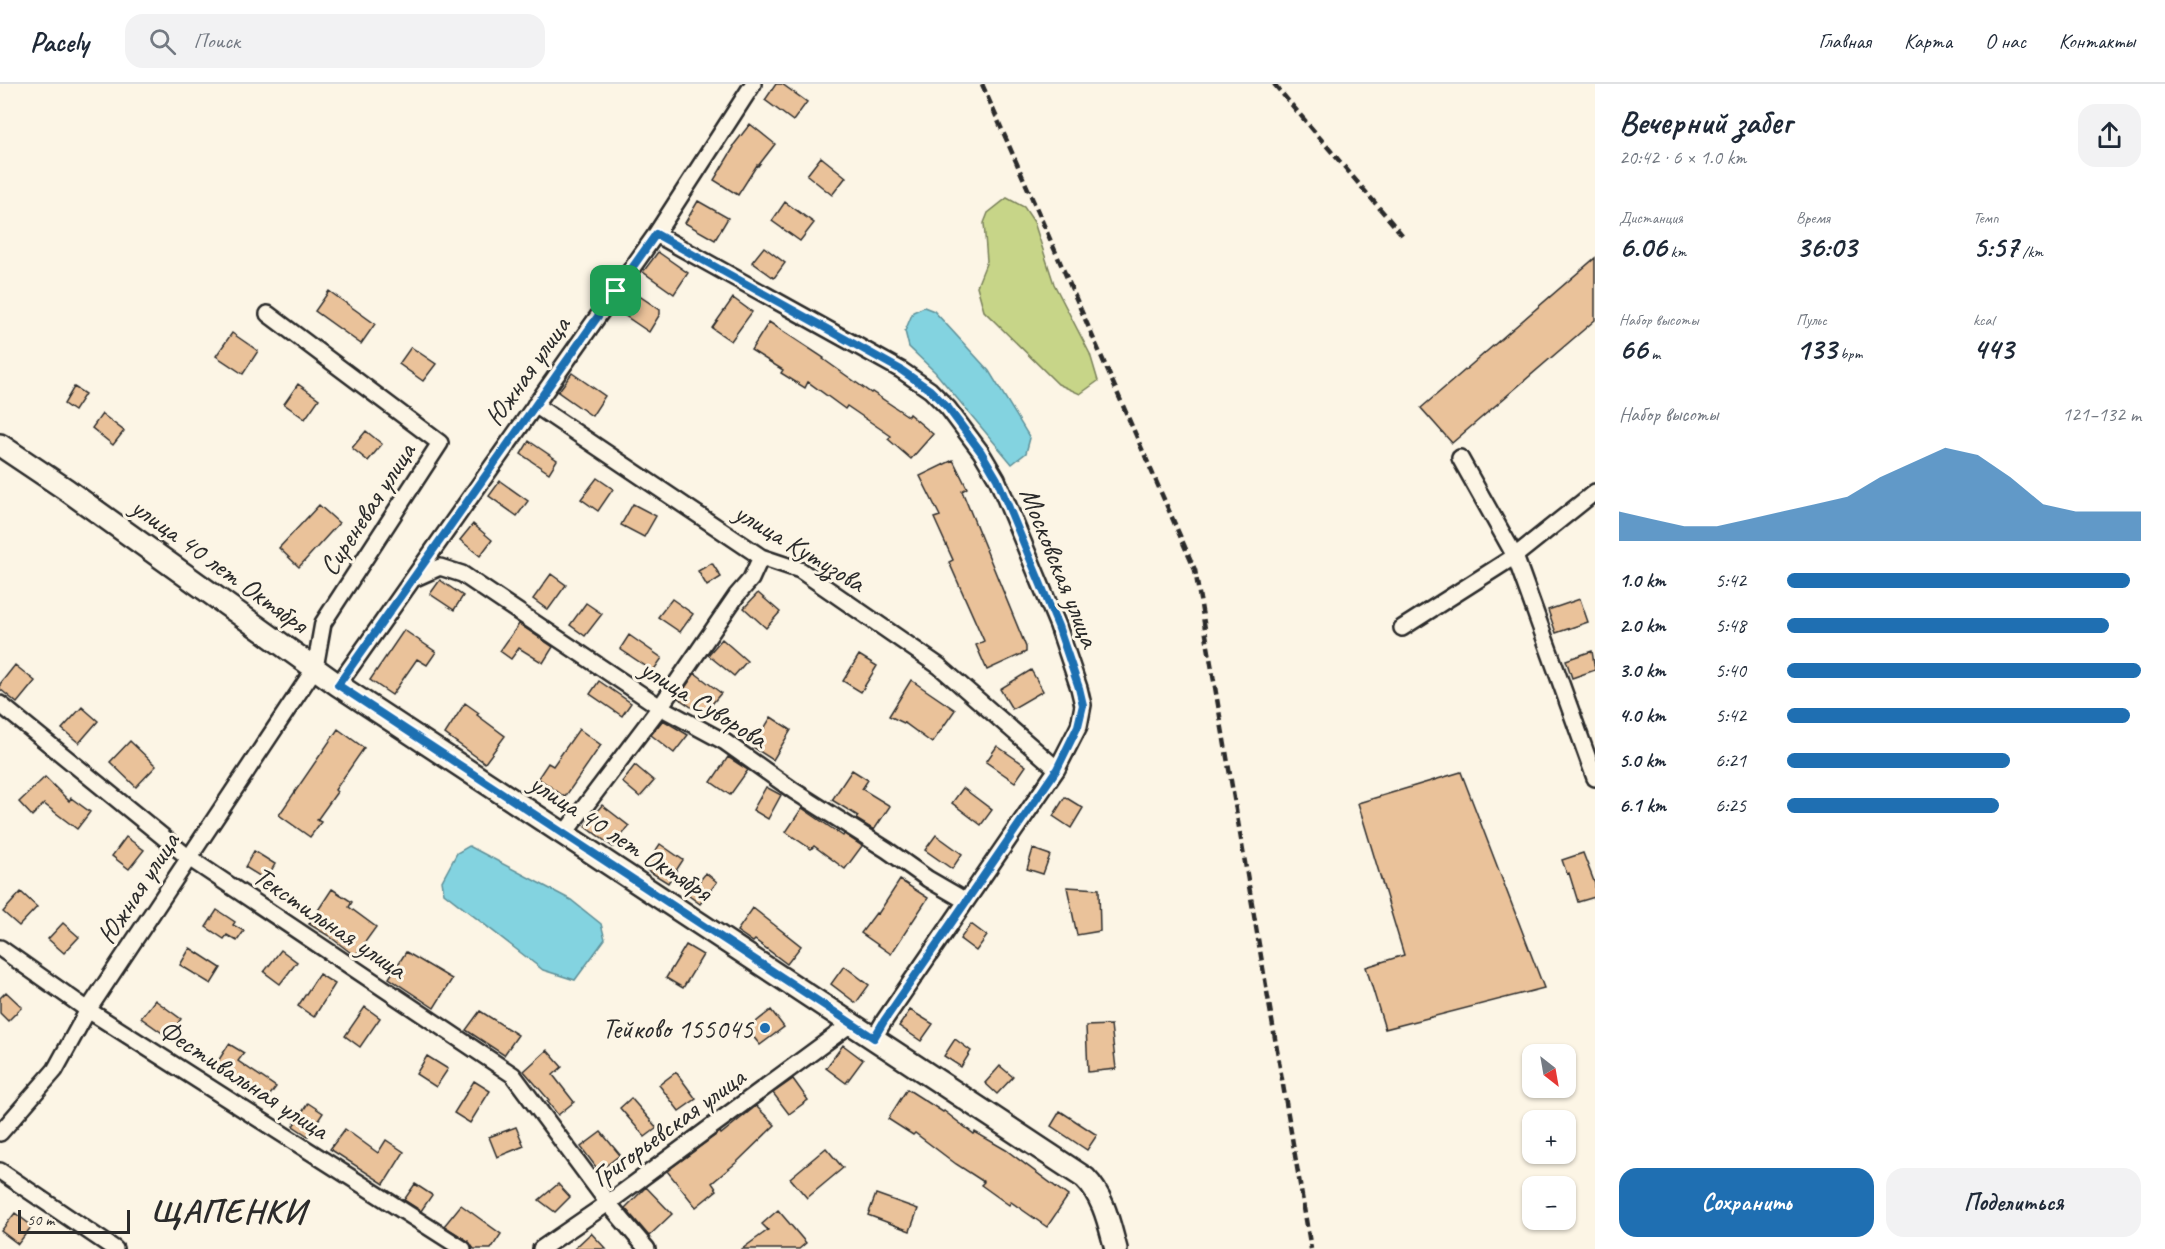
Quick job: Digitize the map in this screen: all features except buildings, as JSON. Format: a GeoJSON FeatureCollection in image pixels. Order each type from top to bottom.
{"type":"FeatureCollection","features":[{"type":"Feature","properties":{"kind":"street","name":"Южная улица"},"geometry":{"type":"LineString","coordinates":[[338,685],[656,234],[753,84]]}},
{"type":"Feature","properties":{"kind":"street","name":"Московская улица"},"geometry":{"type":"LineString","coordinates":[[656,234],[901,370],[930,390],[964,427],[997,479],[1058,626],[1079,688],[1083,705],[1078,726],[1057,769],[874,1038]]}},
{"type":"Feature","properties":{"kind":"street","name":"Сиреневая улица"},"geometry":{"type":"LineString","coordinates":[[268,314],[440,443],[323,623],[315,668]]}},
{"type":"Feature","properties":{"kind":"street","name":"улица Кутузова"},"geometry":{"type":"LineString","coordinates":[[535,405],[761,557],[800,570],[939,666],[1057,769]]}},
{"type":"Feature","properties":{"kind":"street","name":"улица 40 лет Октября"},"geometry":{"type":"LineString","coordinates":[[0,445],[67,490],[338,685],[1085,1178],[1101,1199],[1116,1249]]}},
{"type":"Feature","properties":{"kind":"street"},"geometry":{"type":"LineString","coordinates":[[1460,458],[1515,556],[1595,778]]}},
{"type":"Feature","properties":{"kind":"street"},"geometry":{"type":"LineString","coordinates":[[1402,628],[1515,556],[1595,492]]}},
{"type":"Feature","properties":{"kind":"street"},"geometry":{"type":"LineString","coordinates":[[564,834],[660,707],[736,595],[751,579],[761,557]]}},
{"type":"Feature","properties":{"kind":"street","name":"улица Суворова"},"geometry":{"type":"LineString","coordinates":[[412,580],[440,567],[462,574],[660,707],[725,742],[794,791],[966,902]]}},
{"type":"Feature","properties":{"kind":"street","name":"Южная улица"},"geometry":{"type":"LineString","coordinates":[[0,1133],[55,1070],[88,1010],[315,668]]}},
{"type":"Feature","properties":{"kind":"street","name":"Текстильная улица"},"geometry":{"type":"LineString","coordinates":[[0,704],[189,858],[513,1076],[608,1203],[647,1249]]}},
{"type":"Feature","properties":{"kind":"street","name":"Фестивальная улица"},"geometry":{"type":"LineString","coordinates":[[0,948],[88,1010],[463,1249]]}},
{"type":"Feature","properties":{"kind":"street","name":"Григорьевская улица"},"geometry":{"type":"LineString","coordinates":[[541,1249],[608,1203],[852,1023]]}},
{"type":"Feature","properties":{"kind":"street"},"geometry":{"type":"LineString","coordinates":[[0,1171],[115,1249]]}},
{"type":"Feature","properties":{"kind":"green space"},"geometry":{"type":"Polygon","coordinates":[[[1007,198],[1024,207],[1034,222],[1054,284],[1090,354],[1098,381],[1080,394],[1058,384],[984,311],[977,286],[987,261],[984,223],[988,213],[1007,198]]]}},
{"type":"Feature","properties":{"kind":"water"},"geometry":{"type":"Polygon","coordinates":[[[924,307],[934,311],[989,371],[1030,438],[1026,453],[1012,464],[935,372],[909,347],[905,331],[913,312],[924,307]]]}},
{"type":"Feature","properties":{"kind":"water"},"geometry":{"type":"Polygon","coordinates":[[[469,846],[571,900],[601,924],[605,939],[575,980],[543,970],[444,893],[442,881],[457,853],[469,846]]]}},
{"type":"Feature","properties":{"kind":"railway"},"geometry":{"type":"LineString","coordinates":[[982,84],[1195,570],[1311,1249]]}},
{"type":"Feature","properties":{"kind":"railway"},"geometry":{"type":"LineString","coordinates":[[1274,84],[1404,237]]}},
{"type":"Feature","properties":{"kind":"place","name":"Тейково 155045"},"geometry":{"type":"Point","coordinates":[765,1028]}},
{"type":"Feature","properties":{"kind":"district","name":"ЩАПЕНКИ"},"geometry":{"type":"Point","coordinates":[229,1210]}},
{"type":"Feature","properties":{"kind":"route"},"geometry":{"type":"LineString","coordinates":[[656,234],[901,370],[930,390],[964,427],[997,479],[1058,626],[1083,705],[1078,726],[1057,769],[874,1038],[338,685],[616,291],[656,234]]}}]}
